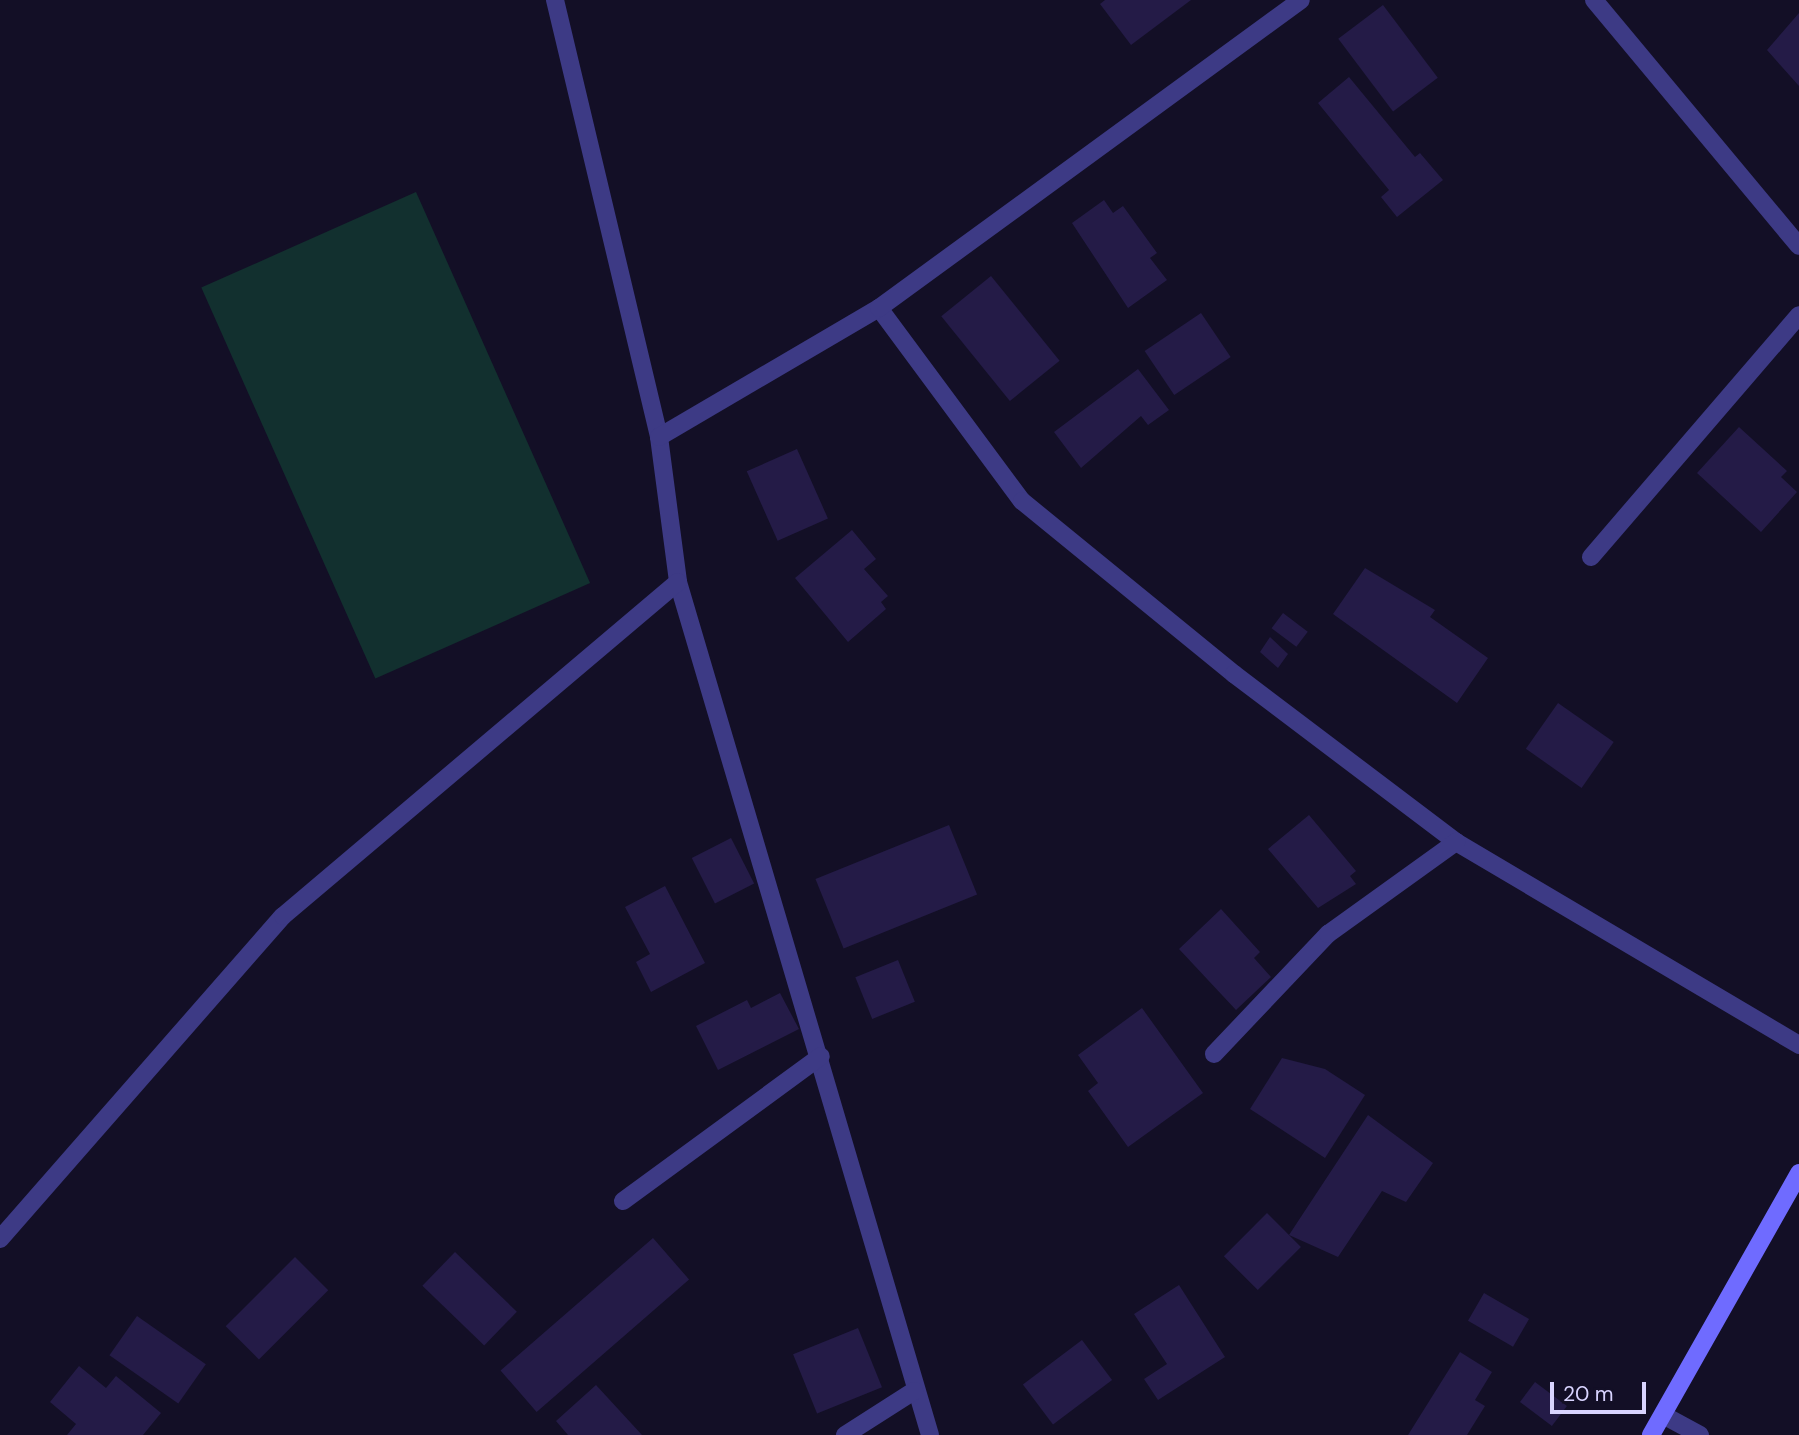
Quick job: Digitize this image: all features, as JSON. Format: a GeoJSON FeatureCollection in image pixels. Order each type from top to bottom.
{"type":"FeatureCollection","features":[{"type":"Feature","properties":{"kind":"main road"},"geometry":{"type":"LineString","coordinates":[[1651,1435],[1799,1173]]}},
{"type":"Feature","properties":{"kind":"street"},"geometry":{"type":"LineString","coordinates":[[555,0],[659,437],[678,582],[821,1056],[914,1391],[930,1435]]}},
{"type":"Feature","properties":{"kind":"street"},"geometry":{"type":"LineString","coordinates":[[659,437],[878,308],[1301,0]]}},
{"type":"Feature","properties":{"kind":"street"},"geometry":{"type":"LineString","coordinates":[[1594,0],[1799,246]]}},
{"type":"Feature","properties":{"kind":"street"},"geometry":{"type":"LineString","coordinates":[[878,308],[1021,501],[1456,842],[1799,1045]]}},
{"type":"Feature","properties":{"kind":"street"},"geometry":{"type":"LineString","coordinates":[[1591,557],[1799,315]]}},
{"type":"Feature","properties":{"kind":"street"},"geometry":{"type":"LineString","coordinates":[[0,1239],[283,916],[678,582]]}},
{"type":"Feature","properties":{"kind":"street"},"geometry":{"type":"LineString","coordinates":[[1214,1055],[1328,934],[1456,842]]}},
{"type":"Feature","properties":{"kind":"street"},"geometry":{"type":"LineString","coordinates":[[623,1201],[821,1056]]}},
{"type":"Feature","properties":{"kind":"street"},"geometry":{"type":"LineString","coordinates":[[845,1435],[914,1391]]}},
{"type":"Feature","properties":{"kind":"street"},"geometry":{"type":"LineString","coordinates":[[1663,1415],[1700,1435]]}},
{"type":"Feature","properties":{"kind":"green space"},"geometry":{"type":"Polygon","coordinates":[[[416,192],[590,583],[375,679],[201,288],[416,192]]]}},
{"type":"Feature","properties":{"kind":"building"},"geometry":{"type":"Polygon","coordinates":[[[1105,0],[1191,0],[1131,45],[1100,4],[1105,0]]]}},
{"type":"Feature","properties":{"kind":"building"},"geometry":{"type":"Polygon","coordinates":[[[1383,5],[1438,78],[1393,111],[1338,39],[1383,5]]]}},
{"type":"Feature","properties":{"kind":"building"},"geometry":{"type":"Polygon","coordinates":[[[1799,13],[1799,86],[1767,50],[1799,13]]]}},
{"type":"Feature","properties":{"kind":"building"},"geometry":{"type":"Polygon","coordinates":[[[1349,77],[1415,157],[1420,153],[1443,180],[1397,217],[1381,197],[1389,190],[1318,103],[1349,77]]]}},
{"type":"Feature","properties":{"kind":"building"},"geometry":{"type":"Polygon","coordinates":[[[1104,200],[1113,213],[1123,206],[1157,253],[1150,258],[1167,280],[1128,308],[1072,223],[1104,200]]]}},
{"type":"Feature","properties":{"kind":"building"},"geometry":{"type":"Polygon","coordinates":[[[991,276],[1060,361],[1010,401],[941,316],[991,276]]]}},
{"type":"Feature","properties":{"kind":"building"},"geometry":{"type":"Polygon","coordinates":[[[1201,313],[1231,357],[1174,395],[1145,351],[1201,313]]]}},
{"type":"Feature","properties":{"kind":"building"},"geometry":{"type":"Polygon","coordinates":[[[1138,369],[1169,410],[1148,425],[1141,416],[1081,468],[1054,432],[1138,369]]]}},
{"type":"Feature","properties":{"kind":"building"},"geometry":{"type":"Polygon","coordinates":[[[1739,427],[1787,471],[1781,477],[1797,492],[1761,532],[1697,473],[1739,427]]]}},
{"type":"Feature","properties":{"kind":"building"},"geometry":{"type":"Polygon","coordinates":[[[797,449],[828,518],[778,541],[747,471],[797,449]]]}},
{"type":"Feature","properties":{"kind":"building"},"geometry":{"type":"Polygon","coordinates":[[[852,530],[876,559],[864,569],[888,596],[881,602],[886,609],[848,642],[795,578],[852,530]]]}},
{"type":"Feature","properties":{"kind":"building"},"geometry":{"type":"Polygon","coordinates":[[[1365,568],[1435,610],[1430,617],[1488,658],[1457,703],[1333,614],[1365,568]]]}},
{"type":"Feature","properties":{"kind":"building"},"geometry":{"type":"Polygon","coordinates":[[[1283,613],[1308,632],[1296,647],[1272,628],[1283,613]]]}},
{"type":"Feature","properties":{"kind":"building"},"geometry":{"type":"Polygon","coordinates":[[[1270,637],[1288,654],[1278,668],[1260,652],[1270,637]]]}},
{"type":"Feature","properties":{"kind":"building"},"geometry":{"type":"Polygon","coordinates":[[[1558,703],[1614,742],[1582,788],[1526,749],[1558,703]]]}},
{"type":"Feature","properties":{"kind":"building"},"geometry":{"type":"Polygon","coordinates":[[[1309,815],[1356,871],[1350,876],[1356,884],[1318,908],[1268,849],[1309,815]]]}},
{"type":"Feature","properties":{"kind":"building"},"geometry":{"type":"Polygon","coordinates":[[[949,825],[977,895],[844,948],[815,879],[949,825]]]}},
{"type":"Feature","properties":{"kind":"building"},"geometry":{"type":"Polygon","coordinates":[[[731,838],[754,883],[715,903],[692,858],[731,838]]]}},
{"type":"Feature","properties":{"kind":"building"},"geometry":{"type":"Polygon","coordinates":[[[665,886],[705,963],[651,992],[636,962],[650,954],[625,907],[665,886]]]}},
{"type":"Feature","properties":{"kind":"building"},"geometry":{"type":"Polygon","coordinates":[[[1221,909],[1260,952],[1254,958],[1271,977],[1236,1010],[1179,949],[1221,909]]]}},
{"type":"Feature","properties":{"kind":"building"},"geometry":{"type":"Polygon","coordinates":[[[898,960],[915,1002],[872,1019],[855,977],[898,960]]]}},
{"type":"Feature","properties":{"kind":"building"},"geometry":{"type":"Polygon","coordinates":[[[780,993],[799,1029],[718,1070],[696,1026],[747,1000],[751,1008],[780,993]]]}},
{"type":"Feature","properties":{"kind":"building"},"geometry":{"type":"Polygon","coordinates":[[[1142,1008],[1203,1093],[1128,1147],[1088,1091],[1098,1083],[1078,1055],[1142,1008]]]}},
{"type":"Feature","properties":{"kind":"building"},"geometry":{"type":"Polygon","coordinates":[[[1282,1058],[1325,1069],[1365,1095],[1325,1158],[1250,1109],[1282,1058]]]}},
{"type":"Feature","properties":{"kind":"building"},"geometry":{"type":"Polygon","coordinates":[[[1368,1115],[1433,1163],[1406,1202],[1382,1191],[1338,1257],[1289,1235],[1368,1115]]]}},
{"type":"Feature","properties":{"kind":"building"},"geometry":{"type":"Polygon","coordinates":[[[1267,1213],[1301,1247],[1258,1290],[1224,1256],[1267,1213]]]}},
{"type":"Feature","properties":{"kind":"building"},"geometry":{"type":"Polygon","coordinates":[[[653,1238],[689,1280],[537,1412],[501,1371],[653,1238]]]}},
{"type":"Feature","properties":{"kind":"building"},"geometry":{"type":"Polygon","coordinates":[[[455,1252],[517,1312],[484,1346],[422,1286],[455,1252]]]}},
{"type":"Feature","properties":{"kind":"building"},"geometry":{"type":"Polygon","coordinates":[[[295,1257],[328,1290],[259,1360],[226,1326],[295,1257]]]}},
{"type":"Feature","properties":{"kind":"building"},"geometry":{"type":"Polygon","coordinates":[[[1179,1285],[1225,1357],[1158,1400],[1144,1379],[1167,1364],[1134,1314],[1179,1285]]]}},
{"type":"Feature","properties":{"kind":"building"},"geometry":{"type":"Polygon","coordinates":[[[1484,1293],[1529,1319],[1513,1347],[1468,1321],[1484,1293]]]}},
{"type":"Feature","properties":{"kind":"building"},"geometry":{"type":"Polygon","coordinates":[[[137,1316],[206,1364],[178,1403],[109,1355],[137,1316]]]}},
{"type":"Feature","properties":{"kind":"building"},"geometry":{"type":"Polygon","coordinates":[[[858,1328],[882,1387],[817,1414],[793,1354],[858,1328]]]}},
{"type":"Feature","properties":{"kind":"building"},"geometry":{"type":"Polygon","coordinates":[[[1082,1340],[1112,1380],[1053,1424],[1023,1385],[1082,1340]]]}},
{"type":"Feature","properties":{"kind":"building"},"geometry":{"type":"Polygon","coordinates":[[[1460,1352],[1492,1372],[1475,1400],[1485,1406],[1467,1435],[1408,1435],[1460,1352]]]}},
{"type":"Feature","properties":{"kind":"building"},"geometry":{"type":"Polygon","coordinates":[[[79,1366],[106,1388],[116,1376],[161,1413],[143,1435],[67,1435],[76,1424],[50,1402],[79,1366]]]}},
{"type":"Feature","properties":{"kind":"building"},"geometry":{"type":"Polygon","coordinates":[[[1535,1382],[1567,1406],[1552,1426],[1520,1402],[1535,1382]]]}},
{"type":"Feature","properties":{"kind":"building"},"geometry":{"type":"Polygon","coordinates":[[[596,1385],[642,1435],[568,1435],[556,1421],[596,1385]]]}}]}
